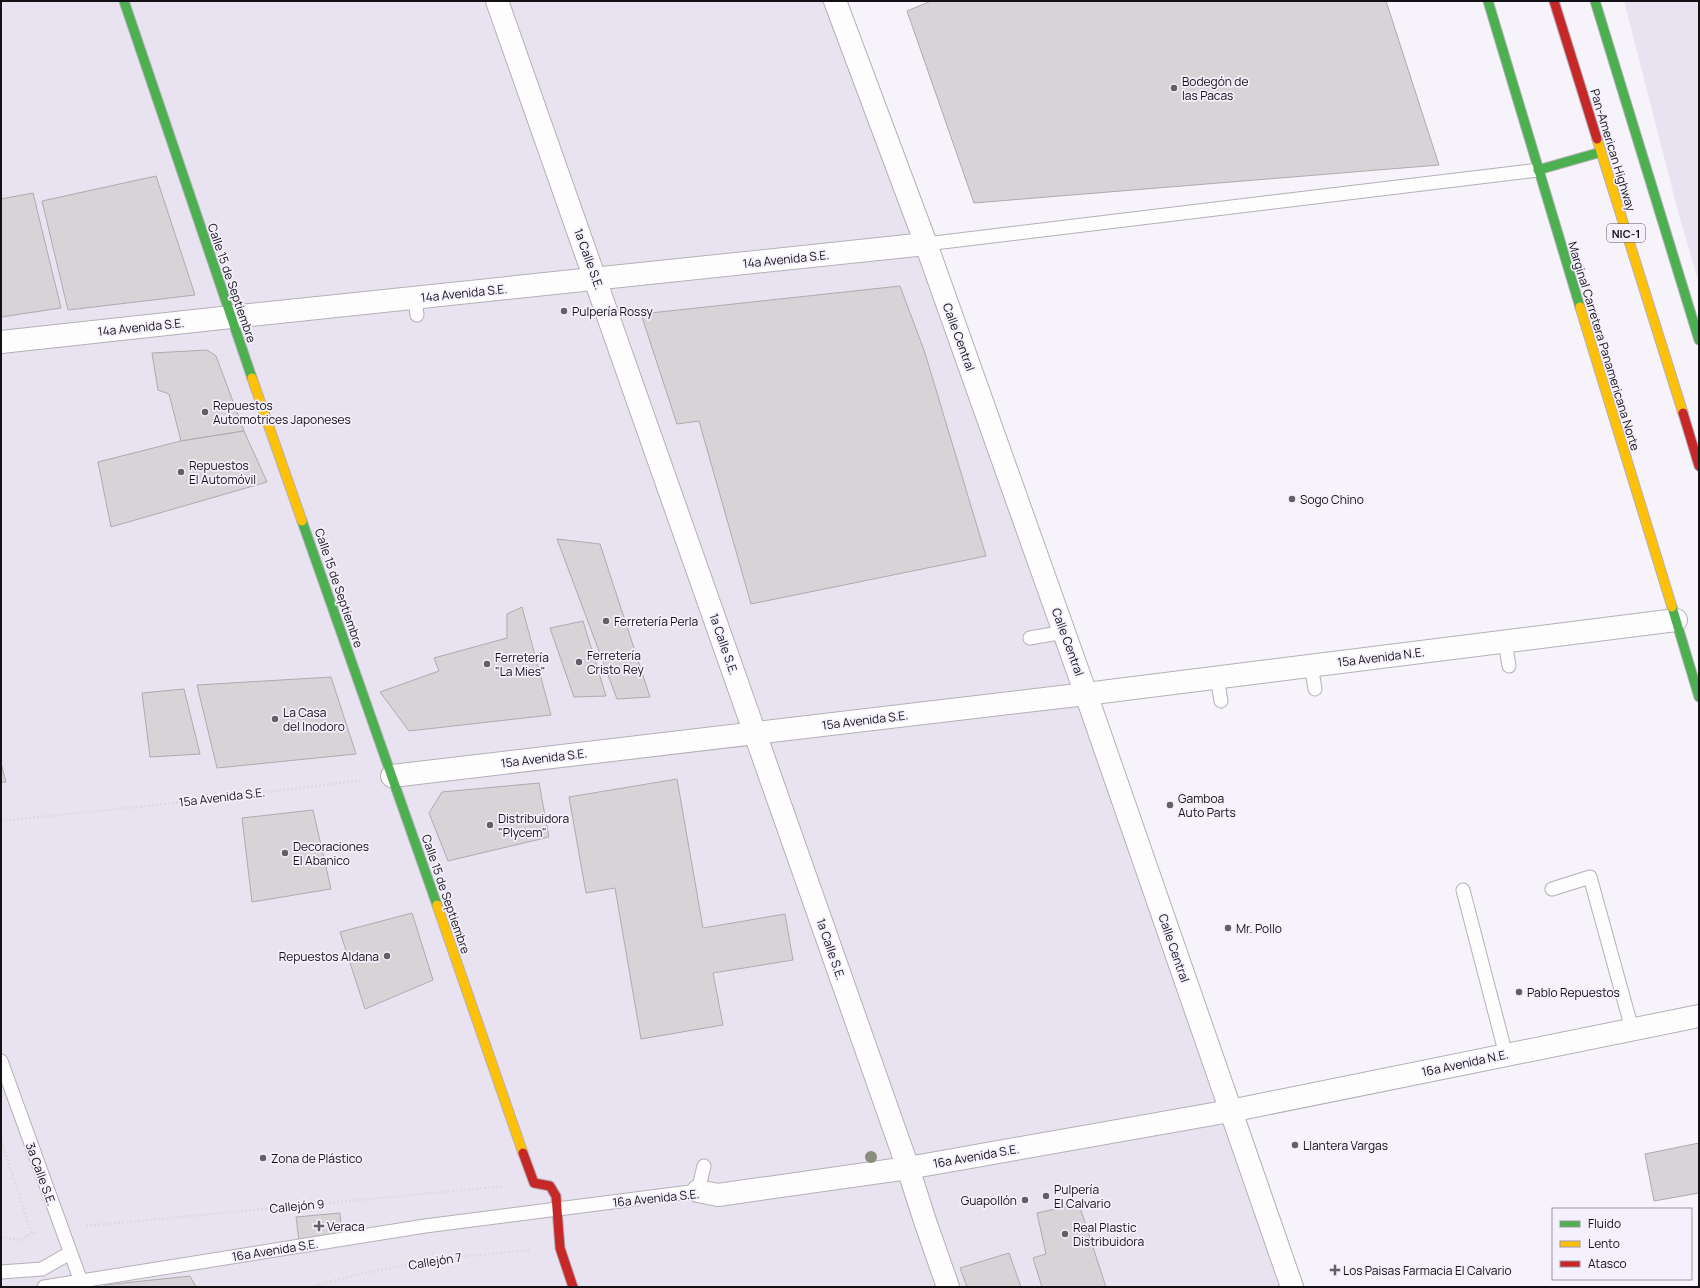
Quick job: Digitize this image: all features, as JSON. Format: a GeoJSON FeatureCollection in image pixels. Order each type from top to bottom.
{"type":"FeatureCollection","features":[{"type":"Feature","properties":{"kind":"main road","name":"Calle 15 de Septiembre"},"geometry":{"type":"LineString","coordinates":[[124,1],[231,317],[534,1183]]}},
{"type":"Feature","properties":{"kind":"main road","name":"Marginal Carretera Panamericana Norte"},"geometry":{"type":"LineString","coordinates":[[1488,1],[1699,697]]}},
{"type":"Feature","properties":{"kind":"main road","name":"Pan-American Highway"},"geometry":{"type":"LineString","coordinates":[[1554,1],[1699,466]]}},
{"type":"Feature","properties":{"kind":"main road","name":"NIC-1"},"geometry":{"type":"LineString","coordinates":[[1595,1],[1699,340]]}},
{"type":"Feature","properties":{"kind":"main road"},"geometry":{"type":"LineString","coordinates":[[1538,170],[1601,152]]}},
{"type":"Feature","properties":{"kind":"main road"},"geometry":{"type":"LineString","coordinates":[[534,1183],[550,1186],[556,1196],[560,1248],[573,1287]]}},
{"type":"Feature","properties":{"kind":"street","name":"1a Calle S.E."},"geometry":{"type":"LineString","coordinates":[[497,1],[756,734],[908,1168],[948,1287]]}},
{"type":"Feature","properties":{"kind":"street","name":"Calle Central"},"geometry":{"type":"LineString","coordinates":[[835,1],[926,244],[1064,632],[1292,1287]]}},
{"type":"Feature","properties":{"kind":"street","name":"14a Avenida S.E."},"geometry":{"type":"LineString","coordinates":[[1,342],[231,317],[416,306],[596,280],[926,244]]}},
{"type":"Feature","properties":{"kind":"street","name":"15a Avenida N.E."},"geometry":{"type":"LineString","coordinates":[[1086,694],[1676,620]]}},
{"type":"Feature","properties":{"kind":"street","name":"15a Avenida S.E."},"geometry":{"type":"LineString","coordinates":[[392,776],[1086,694]]}},
{"type":"Feature","properties":{"kind":"street","name":"16a Avenida N.E."},"geometry":{"type":"LineString","coordinates":[[1230,1111],[1699,1016]]}},
{"type":"Feature","properties":{"kind":"street","name":"16a Avenida S.E."},"geometry":{"type":"LineString","coordinates":[[708,1193],[908,1168],[1230,1111]]}},
{"type":"Feature","properties":{"kind":"lane"},"geometry":{"type":"LineString","coordinates":[[926,244],[1538,170]]}},
{"type":"Feature","properties":{"kind":"lane"},"geometry":{"type":"LineString","coordinates":[[1030,638],[1064,632]]}},
{"type":"Feature","properties":{"kind":"lane"},"geometry":{"type":"LineString","coordinates":[[1505,641],[1509,666]]}},
{"type":"Feature","properties":{"kind":"lane"},"geometry":{"type":"LineString","coordinates":[[1311,665],[1315,689]]}},
{"type":"Feature","properties":{"kind":"lane"},"geometry":{"type":"LineString","coordinates":[[1217,677],[1221,700]]}},
{"type":"Feature","properties":{"kind":"lane"},"geometry":{"type":"LineString","coordinates":[[1552,889],[1590,877],[1632,1029]]}},
{"type":"Feature","properties":{"kind":"lane"},"geometry":{"type":"LineString","coordinates":[[1463,890],[1506,1055]]}},
{"type":"Feature","properties":{"kind":"lane","name":"3a Calle S.E."},"geometry":{"type":"LineString","coordinates":[[1,1061],[81,1284]]}},
{"type":"Feature","properties":{"kind":"lane","name":"16a Avenida S.E."},"geometry":{"type":"LineString","coordinates":[[44,1287],[81,1284],[425,1226],[557,1209],[708,1193]]}},
{"type":"Feature","properties":{"kind":"lane"},"geometry":{"type":"LineString","coordinates":[[1,1272],[42,1269],[70,1253]]}},
{"type":"Feature","properties":{"kind":"path","name":"15a Avenida S.E."},"geometry":{"type":"LineString","coordinates":[[1,821],[203,800],[392,776]]}},
{"type":"Feature","properties":{"kind":"path"},"geometry":{"type":"LineString","coordinates":[[1,1140],[32,1234],[20,1240],[1,1237]]}},
{"type":"Feature","properties":{"kind":"path","name":"Callejón 9"},"geometry":{"type":"LineString","coordinates":[[61,1228],[534,1183]]}},
{"type":"Feature","properties":{"kind":"path","name":"Callejón 7"},"geometry":{"type":"LineString","coordinates":[[311,1287],[332,1281],[408,1265],[483,1254],[560,1248]]}},
{"type":"Feature","properties":{"kind":"shaded area"},"geometry":{"type":"Polygon","coordinates":[[[1,1],[835,1],[1294,1287],[1,1287],[1,1]]]}},
{"type":"Feature","properties":{"kind":"shaded area"},"geometry":{"type":"Polygon","coordinates":[[[1624,1],[1699,1],[1699,284],[1679,215],[1624,1]]]}},
{"type":"Feature","properties":{"kind":"building","name":"Bodegón de las Pacas"},"geometry":{"type":"Polygon","coordinates":[[[931,1],[1386,1],[1439,165],[974,203],[907,11],[931,1]]]}},
{"type":"Feature","properties":{"kind":"building"},"geometry":{"type":"Polygon","coordinates":[[[156,176],[195,295],[68,310],[42,201],[156,176]]]}},
{"type":"Feature","properties":{"kind":"building"},"geometry":{"type":"Polygon","coordinates":[[[33,193],[61,308],[1,317],[1,199],[33,193]]]}},
{"type":"Feature","properties":{"kind":"building"},"geometry":{"type":"Polygon","coordinates":[[[900,286],[925,353],[986,556],[751,604],[699,421],[677,424],[641,314],[900,286]]]}},
{"type":"Feature","properties":{"kind":"building","name":"Repuestos Automotrices Japoneses"},"geometry":{"type":"Polygon","coordinates":[[[207,350],[216,356],[244,431],[181,441],[169,394],[158,390],[152,353],[207,350]]]}},
{"type":"Feature","properties":{"kind":"building","name":"Repuestos El Automóvil"},"geometry":{"type":"Polygon","coordinates":[[[244,431],[267,482],[111,527],[98,462],[181,441],[244,431]]]}},
{"type":"Feature","properties":{"kind":"building","name":"Ferretería Perla"},"geometry":{"type":"Polygon","coordinates":[[[557,539],[600,544],[650,697],[617,699],[557,539]]]}},
{"type":"Feature","properties":{"kind":"building","name":"Ferretería \"La Mies\""},"geometry":{"type":"Polygon","coordinates":[[[522,607],[551,715],[409,731],[380,692],[439,671],[434,658],[507,638],[507,614],[522,607]]]}},
{"type":"Feature","properties":{"kind":"building","name":"Ferretería Cristo Rey"},"geometry":{"type":"Polygon","coordinates":[[[583,621],[606,696],[574,697],[550,628],[583,621]]]}},
{"type":"Feature","properties":{"kind":"building","name":"La Casa del Inodoro"},"geometry":{"type":"Polygon","coordinates":[[[331,677],[356,754],[217,768],[197,685],[331,677]]]}},
{"type":"Feature","properties":{"kind":"building"},"geometry":{"type":"Polygon","coordinates":[[[184,689],[200,754],[150,757],[142,693],[184,689]]]}},
{"type":"Feature","properties":{"kind":"building"},"geometry":{"type":"Polygon","coordinates":[[[1,763],[6,782],[1,782],[1,763]]]}},
{"type":"Feature","properties":{"kind":"building"},"geometry":{"type":"Polygon","coordinates":[[[677,779],[703,928],[785,914],[793,960],[713,973],[723,1025],[641,1039],[615,888],[586,893],[569,797],[677,779]]]}},
{"type":"Feature","properties":{"kind":"building","name":"Distribuidora \"Plycem\""},"geometry":{"type":"Polygon","coordinates":[[[539,783],[549,837],[448,861],[429,813],[442,792],[539,783]]]}},
{"type":"Feature","properties":{"kind":"building","name":"Decoraciones El Abanico"},"geometry":{"type":"Polygon","coordinates":[[[313,810],[331,889],[252,902],[242,818],[313,810]]]}},
{"type":"Feature","properties":{"kind":"building","name":"Repuestos Aldana"},"geometry":{"type":"Polygon","coordinates":[[[412,913],[433,980],[365,1009],[340,932],[412,913]]]}},
{"type":"Feature","properties":{"kind":"building"},"geometry":{"type":"Polygon","coordinates":[[[1699,1143],[1699,1193],[1654,1201],[1645,1154],[1699,1143]]]}},
{"type":"Feature","properties":{"kind":"building","name":"Real Plastic Distribuidora"},"geometry":{"type":"Polygon","coordinates":[[[1079,1204],[1106,1287],[1042,1287],[1033,1258],[1046,1254],[1037,1213],[1079,1204]]]}},
{"type":"Feature","properties":{"kind":"building","name":"Veraca"},"geometry":{"type":"Polygon","coordinates":[[[340,1213],[342,1235],[299,1241],[296,1217],[340,1213]]]}},
{"type":"Feature","properties":{"kind":"building"},"geometry":{"type":"Polygon","coordinates":[[[1009,1253],[1021,1287],[967,1287],[960,1268],[1009,1253]]]}},
{"type":"Feature","properties":{"kind":"building"},"geometry":{"type":"Polygon","coordinates":[[[190,1276],[196,1287],[105,1287],[105,1285],[190,1276]]]}},
{"type":"Feature","properties":{"kind":"traffic: fast"},"geometry":{"type":"LineString","coordinates":[[124,1],[252,378]]}},
{"type":"Feature","properties":{"kind":"traffic: fast"},"geometry":{"type":"LineString","coordinates":[[1488,1],[1580,307]]}},
{"type":"Feature","properties":{"kind":"traffic: fast"},"geometry":{"type":"LineString","coordinates":[[1595,1],[1699,340]]}},
{"type":"Feature","properties":{"kind":"traffic: fast"},"geometry":{"type":"LineString","coordinates":[[1538,170],[1601,152]]}},
{"type":"Feature","properties":{"kind":"traffic: fast"},"geometry":{"type":"LineString","coordinates":[[302,521],[437,905]]}},
{"type":"Feature","properties":{"kind":"traffic: fast"},"geometry":{"type":"LineString","coordinates":[[1672,607],[1699,697]]}},
{"type":"Feature","properties":{"kind":"traffic: slow"},"geometry":{"type":"LineString","coordinates":[[1597,139],[1683,413]]}},
{"type":"Feature","properties":{"kind":"traffic: slow"},"geometry":{"type":"LineString","coordinates":[[1580,307],[1672,607]]}},
{"type":"Feature","properties":{"kind":"traffic: slow"},"geometry":{"type":"LineString","coordinates":[[252,378],[302,521]]}},
{"type":"Feature","properties":{"kind":"traffic: slow"},"geometry":{"type":"LineString","coordinates":[[437,905],[523,1153]]}},
{"type":"Feature","properties":{"kind":"traffic: jam"},"geometry":{"type":"LineString","coordinates":[[1554,1],[1597,139]]}},
{"type":"Feature","properties":{"kind":"traffic: jam"},"geometry":{"type":"LineString","coordinates":[[1683,413],[1699,466]]}},
{"type":"Feature","properties":{"kind":"traffic: jam"},"geometry":{"type":"LineString","coordinates":[[523,1153],[534,1183],[550,1186],[556,1196],[560,1248],[573,1287]]}},
{"type":"Feature","properties":{"kind":"place","name":"Bodegón de las Pacas"},"geometry":{"type":"Point","coordinates":[1174,88]}},
{"type":"Feature","properties":{"kind":"place","name":"Pulpería Rossy"},"geometry":{"type":"Point","coordinates":[564,311]}},
{"type":"Feature","properties":{"kind":"place","name":"Repuestos Automotrices Japoneses"},"geometry":{"type":"Point","coordinates":[205,412]}},
{"type":"Feature","properties":{"kind":"place","name":"Repuestos El Automóvil"},"geometry":{"type":"Point","coordinates":[181,472]}},
{"type":"Feature","properties":{"kind":"place","name":"Sogo Chino"},"geometry":{"type":"Point","coordinates":[1292,499]}},
{"type":"Feature","properties":{"kind":"place","name":"Ferretería Perla"},"geometry":{"type":"Point","coordinates":[606,621]}},
{"type":"Feature","properties":{"kind":"place","name":"Ferretería Cristo Rey"},"geometry":{"type":"Point","coordinates":[579,662]}},
{"type":"Feature","properties":{"kind":"place","name":"Ferretería \"La Mies\""},"geometry":{"type":"Point","coordinates":[487,664]}},
{"type":"Feature","properties":{"kind":"place","name":"La Casa del Inodoro"},"geometry":{"type":"Point","coordinates":[275,719]}},
{"type":"Feature","properties":{"kind":"place","name":"Gamboa Auto Parts"},"geometry":{"type":"Point","coordinates":[1170,805]}},
{"type":"Feature","properties":{"kind":"place","name":"Distribuidora \"Plycem\""},"geometry":{"type":"Point","coordinates":[490,825]}},
{"type":"Feature","properties":{"kind":"place","name":"Decoraciones El Abanico"},"geometry":{"type":"Point","coordinates":[285,853]}},
{"type":"Feature","properties":{"kind":"place","name":"Mr. Pollo"},"geometry":{"type":"Point","coordinates":[1228,928]}},
{"type":"Feature","properties":{"kind":"place","name":"Repuestos Aldana"},"geometry":{"type":"Point","coordinates":[387,956]}},
{"type":"Feature","properties":{"kind":"place","name":"Pablo Repuestos"},"geometry":{"type":"Point","coordinates":[1519,992]}},
{"type":"Feature","properties":{"kind":"place","name":"Llantera Vargas"},"geometry":{"type":"Point","coordinates":[1295,1145]}},
{"type":"Feature","properties":{"kind":"place","name":"Zona de Plástico"},"geometry":{"type":"Point","coordinates":[263,1158]}},
{"type":"Feature","properties":{"kind":"place","name":"Pulpería El Calvario"},"geometry":{"type":"Point","coordinates":[1046,1196]}},
{"type":"Feature","properties":{"kind":"place","name":"Guapollón"},"geometry":{"type":"Point","coordinates":[1025,1200]}},
{"type":"Feature","properties":{"kind":"place","name":"Veraca"},"geometry":{"type":"Point","coordinates":[319,1226]}},
{"type":"Feature","properties":{"kind":"place","name":"Real Plastic Distribuidora"},"geometry":{"type":"Point","coordinates":[1065,1234]}},
{"type":"Feature","properties":{"kind":"place","name":"Los Paisas Farmacia El Calvario"},"geometry":{"type":"Point","coordinates":[1335,1270]}}]}
